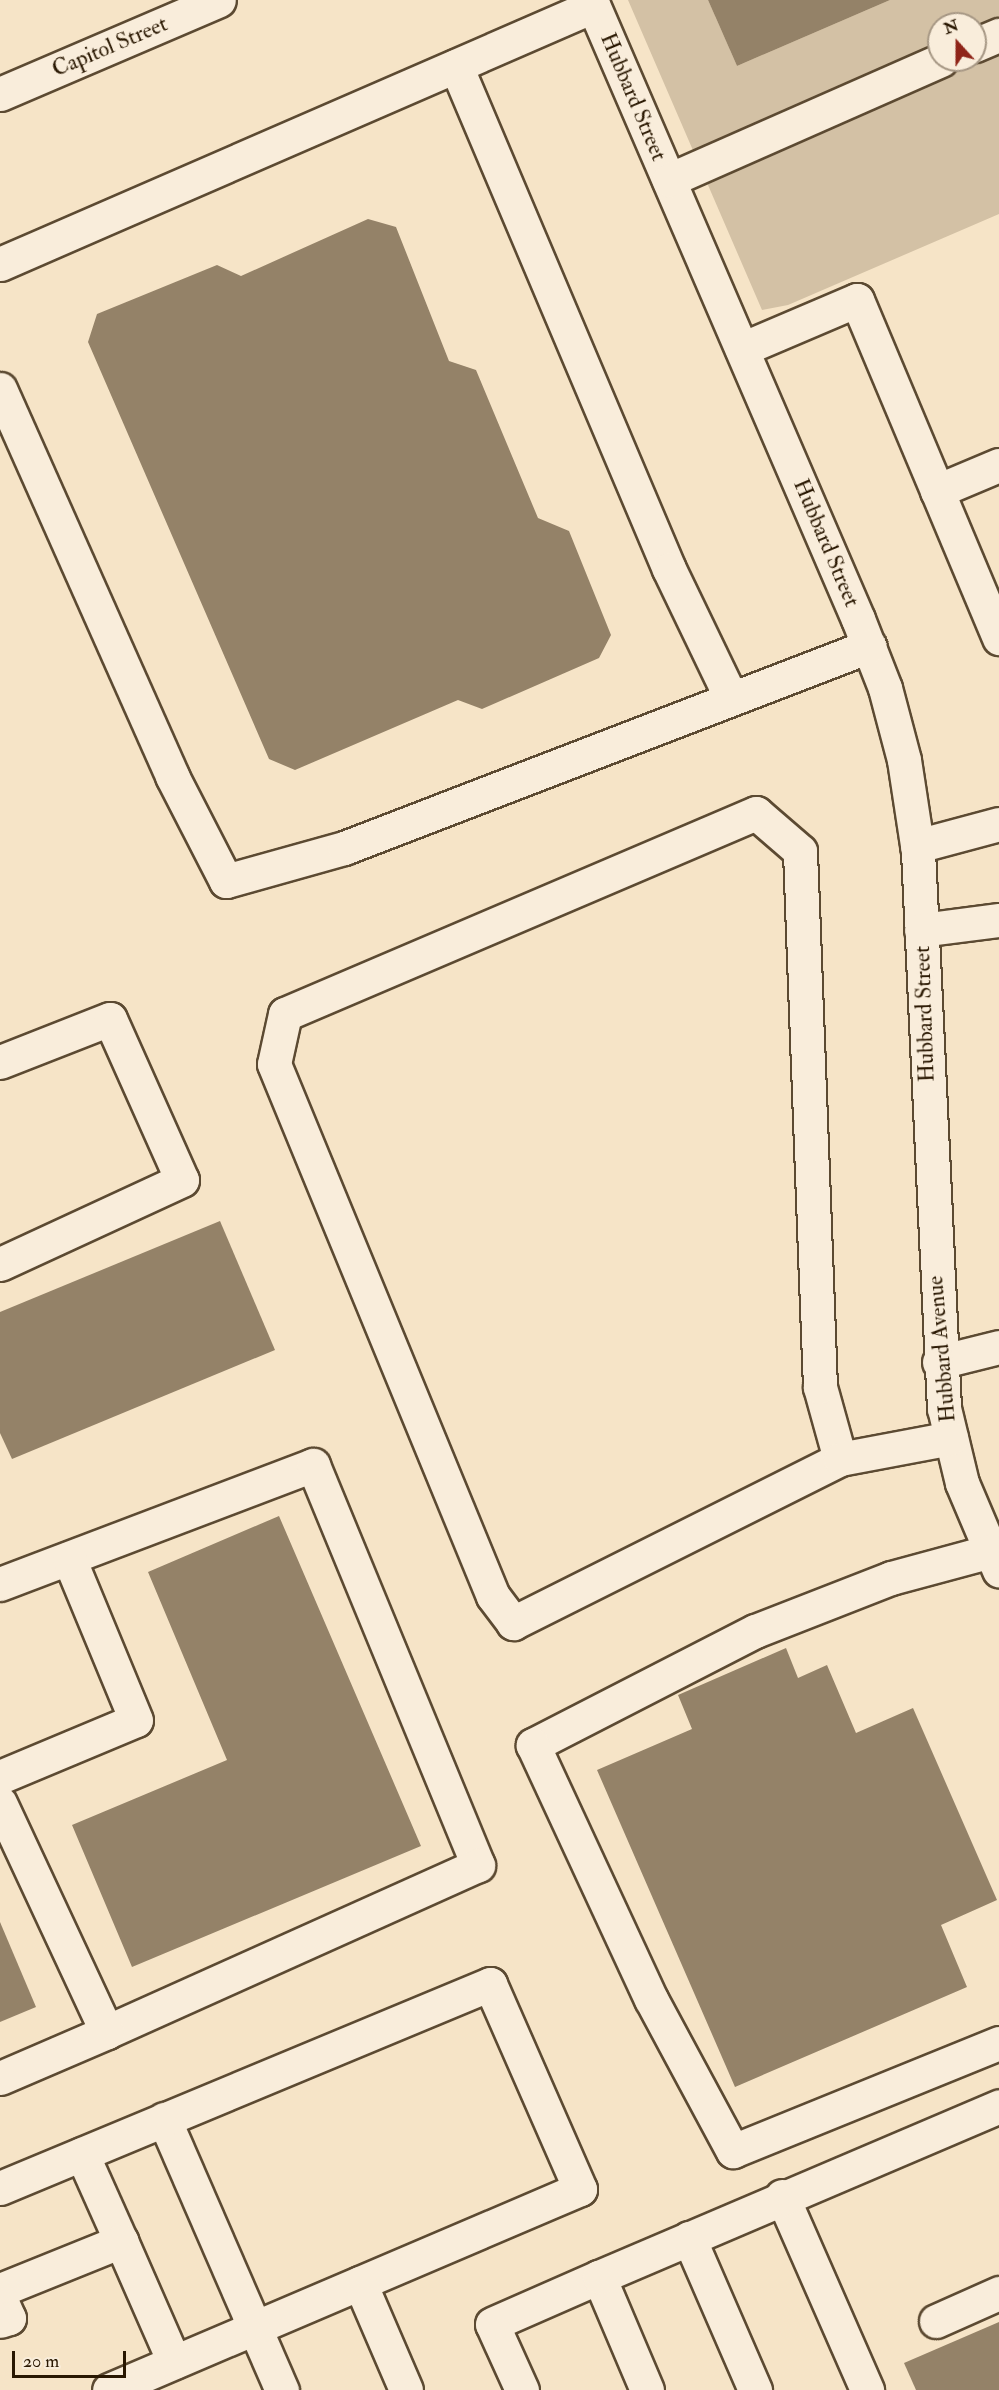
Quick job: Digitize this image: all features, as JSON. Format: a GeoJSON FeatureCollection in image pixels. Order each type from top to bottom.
{"type":"FeatureCollection","features":[{"type":"Feature","properties":{"kind":"street","name":"Capitol Street"},"geometry":{"type":"LineString","coordinates":[[0,94],[219,0]]}},
{"type":"Feature","properties":{"kind":"street"},"geometry":{"type":"LineString","coordinates":[[0,264],[456,66],[592,3]]}},
{"type":"Feature","properties":{"kind":"street","name":"Hubbard Street"},"geometry":{"type":"LineString","coordinates":[[592,3],[869,645],[904,760],[917,846],[929,1119]]}},
{"type":"Feature","properties":{"kind":"street"},"geometry":{"type":"LineString","coordinates":[[456,66],[669,569],[731,698]]}},
{"type":"Feature","properties":{"kind":"street"},"geometry":{"type":"LineString","coordinates":[[669,180],[927,66]]}},
{"type":"Feature","properties":{"kind":"street"},"geometry":{"type":"LineString","coordinates":[[742,349],[857,300],[999,638]]}},
{"type":"Feature","properties":{"kind":"street"},"geometry":{"type":"LineString","coordinates":[[0,389],[172,776],[226,881],[344,848],[869,645]]}},
{"type":"Feature","properties":{"kind":"street"},"geometry":{"type":"LineString","coordinates":[[937,491],[999,465]]}},
{"type":"Feature","properties":{"kind":"street"},"geometry":{"type":"LineString","coordinates":[[840,1459],[820,1387],[800,851],[756,813],[285,1014],[274,1065],[493,1596],[513,1623],[840,1459],[951,1438]]}},
{"type":"Feature","properties":{"kind":"street"},"geometry":{"type":"LineString","coordinates":[[917,846],[999,824]]}},
{"type":"Feature","properties":{"kind":"street"},"geometry":{"type":"LineString","coordinates":[[921,930],[999,920]]}},
{"type":"Feature","properties":{"kind":"street"},"geometry":{"type":"LineString","coordinates":[[0,1062],[110,1018],[182,1180],[0,1264]]}},
{"type":"Feature","properties":{"kind":"street","name":"Hubbard Avenue"},"geometry":{"type":"LineString","coordinates":[[929,1119],[939,1362],[951,1438],[962,1483],[995,1560]]}},
{"type":"Feature","properties":{"kind":"street"},"geometry":{"type":"LineString","coordinates":[[939,1362],[999,1347]]}},
{"type":"Feature","properties":{"kind":"street"},"geometry":{"type":"LineString","coordinates":[[0,1584],[313,1465],[478,1865],[0,2078]]}},
{"type":"Feature","properties":{"kind":"street"},"geometry":{"type":"LineString","coordinates":[[0,1777],[136,1720],[69,1558]]}},
{"type":"Feature","properties":{"kind":"street"},"geometry":{"type":"LineString","coordinates":[[995,1560],[891,1578],[755,1631],[533,1745],[651,1999],[733,2151],[999,2043]]}},
{"type":"Feature","properties":{"kind":"street"},"geometry":{"type":"LineString","coordinates":[[0,1803],[107,2032]]}},
{"type":"Feature","properties":{"kind":"street"},"geometry":{"type":"LineString","coordinates":[[0,2188],[489,1984],[580,2189],[110,2390]]}},
{"type":"Feature","properties":{"kind":"street"},"geometry":{"type":"LineString","coordinates":[[522,2390],[492,2324],[782,2196],[999,2106]]}},
{"type":"Feature","properties":{"kind":"street"},"geometry":{"type":"LineString","coordinates":[[164,2119],[282,2390]]}},
{"type":"Feature","properties":{"kind":"street"},"geometry":{"type":"LineString","coordinates":[[82,2154],[174,2362]]}},
{"type":"Feature","properties":{"kind":"street"},"geometry":{"type":"LineString","coordinates":[[782,2196],[867,2390]]}},
{"type":"Feature","properties":{"kind":"street"},"geometry":{"type":"LineString","coordinates":[[689,2238],[755,2390]]}},
{"type":"Feature","properties":{"kind":"street"},"geometry":{"type":"LineString","coordinates":[[0,2290],[122,2241]]}},
{"type":"Feature","properties":{"kind":"street"},"geometry":{"type":"LineString","coordinates":[[599,2277],[647,2390]]}},
{"type":"Feature","properties":{"kind":"street"},"geometry":{"type":"LineString","coordinates":[[360,2283],[406,2390]]}},
{"type":"Feature","properties":{"kind":"street"},"geometry":{"type":"LineString","coordinates":[[936,2321],[999,2293]]}},
{"type":"Feature","properties":{"kind":"street"},"geometry":{"type":"LineString","coordinates":[[0,2298],[9,2318],[0,2321]]}},
{"type":"Feature","properties":{"kind":"shaded area"},"geometry":{"type":"Polygon","coordinates":[[[628,0],[708,0],[737,66],[890,0],[999,0],[999,214],[788,305],[762,310],[628,0]]]}},
{"type":"Feature","properties":{"kind":"building"},"geometry":{"type":"Polygon","coordinates":[[[708,0],[890,0],[737,66],[708,0]]]}},
{"type":"Feature","properties":{"kind":"building"},"geometry":{"type":"Polygon","coordinates":[[[368,219],[396,227],[449,361],[476,370],[538,518],[569,531],[611,635],[599,658],[482,709],[458,700],[295,770],[269,759],[88,342],[97,314],[217,265],[241,276],[368,219]]]}},
{"type":"Feature","properties":{"kind":"building"},"geometry":{"type":"Polygon","coordinates":[[[220,1221],[275,1350],[12,1459],[0,1433],[0,1312],[220,1221]]]}},
{"type":"Feature","properties":{"kind":"building"},"geometry":{"type":"Polygon","coordinates":[[[279,1516],[421,1846],[132,1967],[72,1825],[227,1760],[148,1572],[279,1516]]]}},
{"type":"Feature","properties":{"kind":"building"},"geometry":{"type":"Polygon","coordinates":[[[786,1648],[798,1678],[827,1665],[856,1733],[913,1708],[997,1900],[941,1925],[967,1987],[735,2087],[597,1770],[692,1729],[678,1695],[786,1648]]]}},
{"type":"Feature","properties":{"kind":"building"},"geometry":{"type":"Polygon","coordinates":[[[0,1922],[36,2007],[0,2022],[0,1922]]]}},
{"type":"Feature","properties":{"kind":"building"},"geometry":{"type":"Polygon","coordinates":[[[999,2322],[999,2390],[916,2390],[904,2363],[999,2322]]]}}]}
